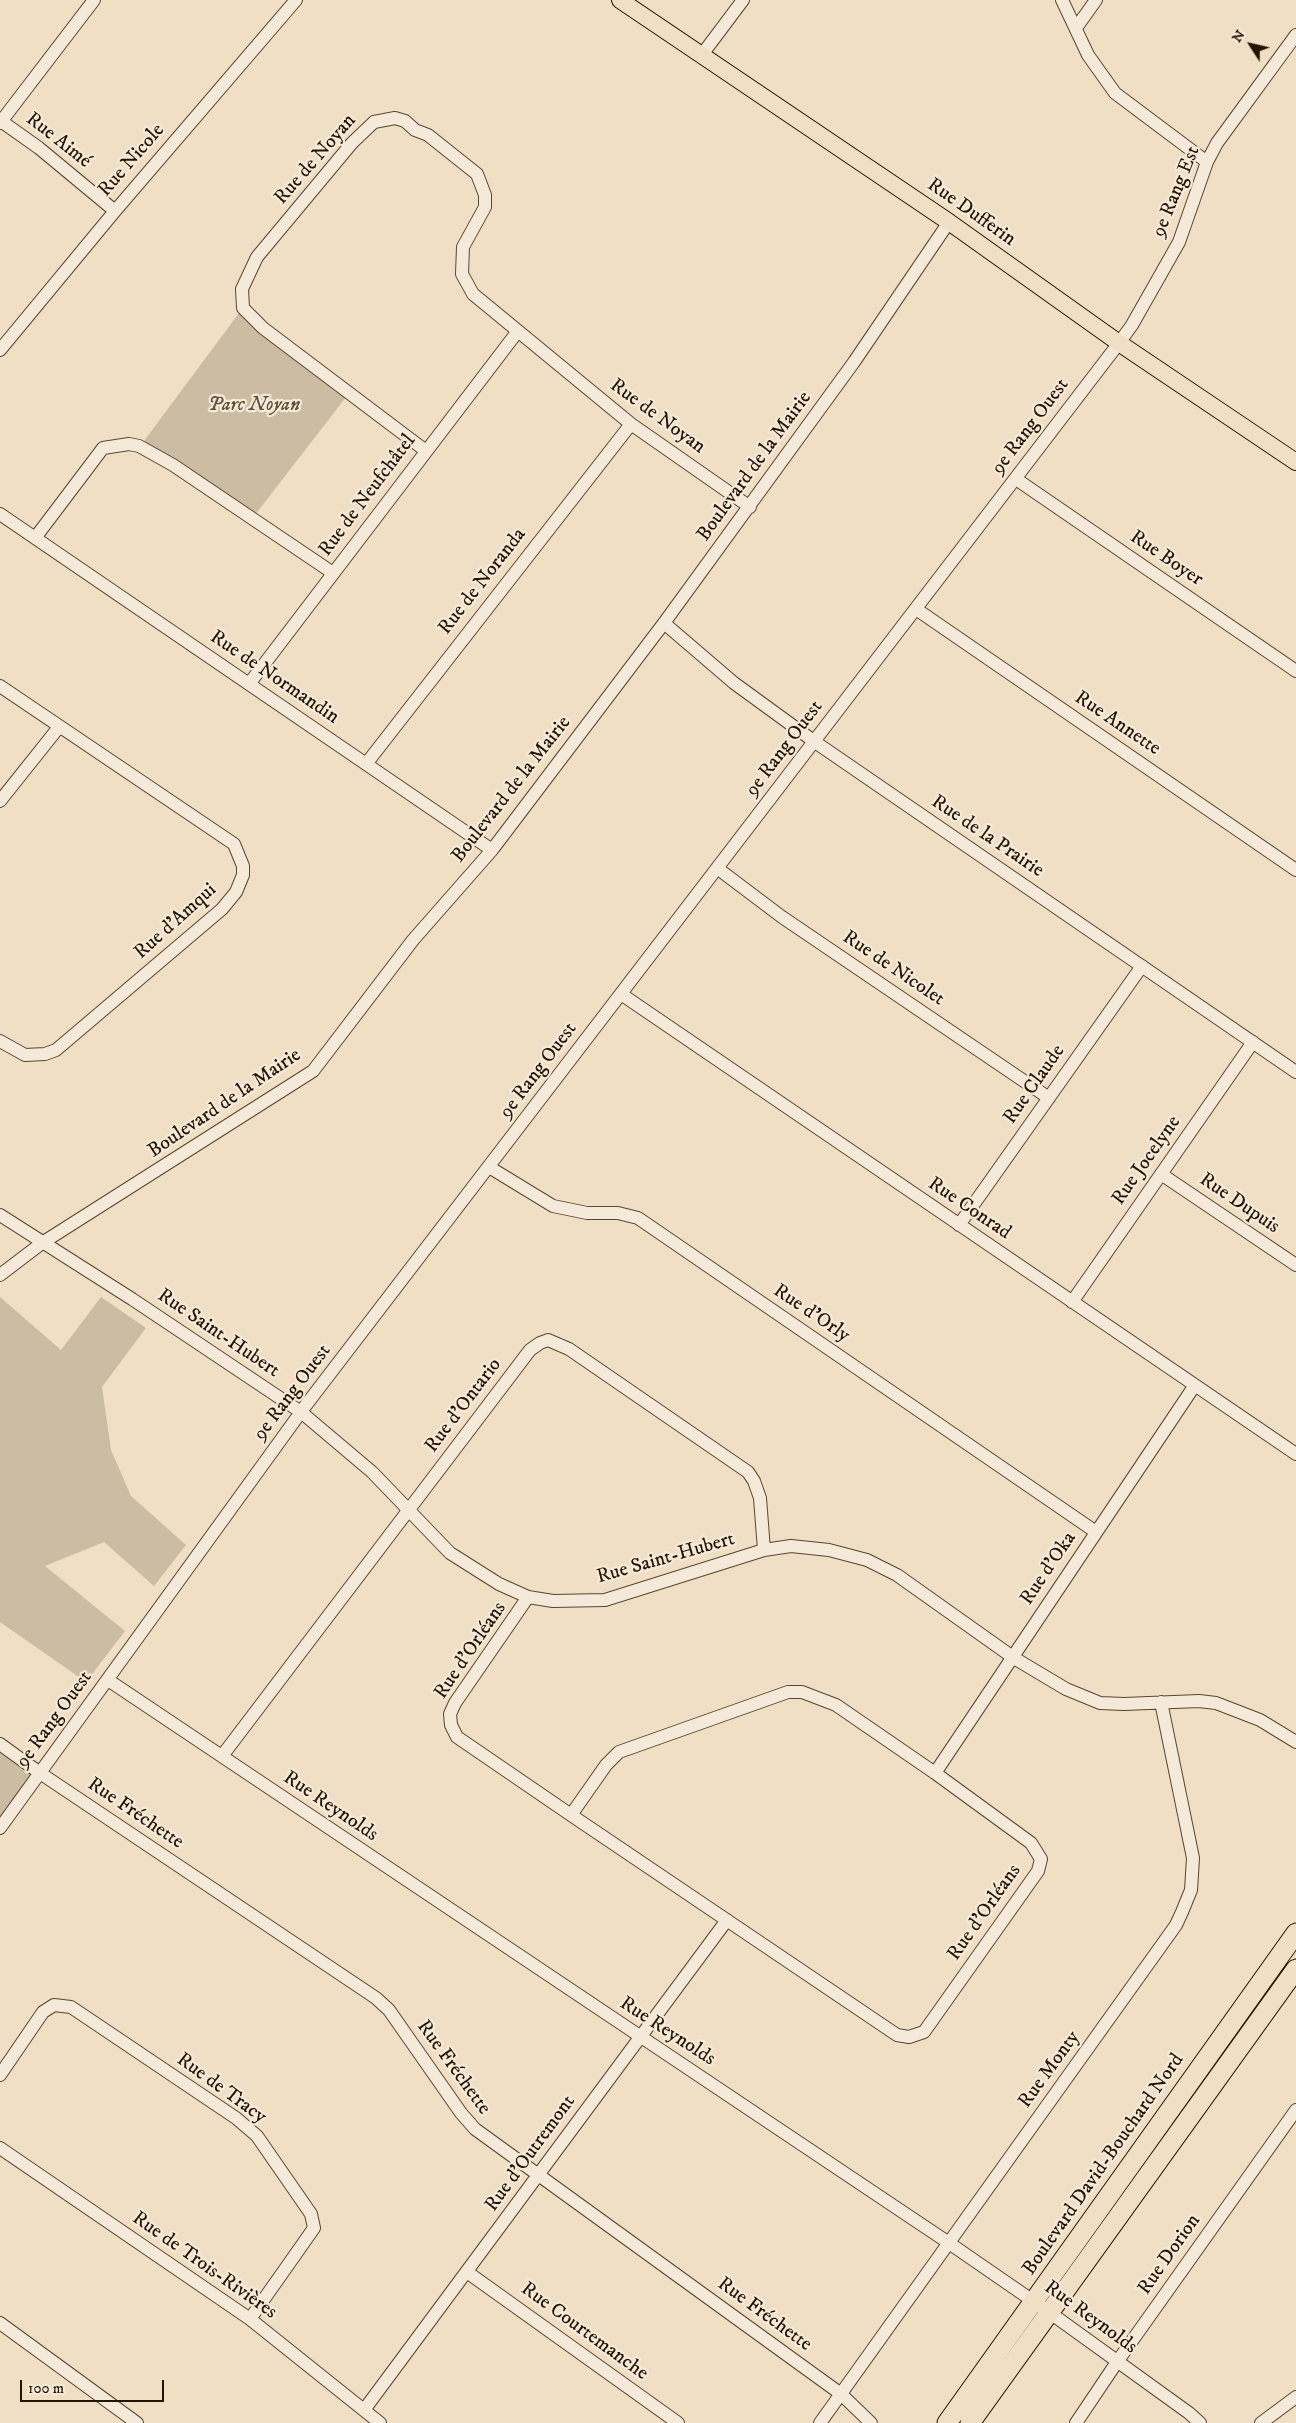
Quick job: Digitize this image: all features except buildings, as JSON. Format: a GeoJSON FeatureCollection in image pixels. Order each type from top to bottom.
{"type":"FeatureCollection","features":[{"type":"Feature","properties":{"kind":"highway","name":"Boulevard David-Bouchard Nord"},"geometry":{"type":"LineString","coordinates":[[970,2423],[1042,2307],[1296,1932]]}},
{"type":"Feature","properties":{"kind":"highway","name":"Boulevard David-Bouchard Nord"},"geometry":{"type":"LineString","coordinates":[[947,2423],[1042,2307],[1296,1969]]}},
{"type":"Feature","properties":{"kind":"main road","name":"Rue Dufferin"},"geometry":{"type":"LineString","coordinates":[[620,0],[949,222],[1119,343],[1296,462]]}},
{"type":"Feature","properties":{"kind":"street"},"geometry":{"type":"LineString","coordinates":[[1,122],[94,0]]}},
{"type":"Feature","properties":{"kind":"street","name":"Rue Nicole"},"geometry":{"type":"LineString","coordinates":[[0,350],[115,211],[296,0]]}},
{"type":"Feature","properties":{"kind":"street"},"geometry":{"type":"LineString","coordinates":[[701,56],[743,0]]}},
{"type":"Feature","properties":{"kind":"street"},"geometry":{"type":"LineString","coordinates":[[1062,0],[1088,55],[1115,93],[1207,162]]}},
{"type":"Feature","properties":{"kind":"street"},"geometry":{"type":"LineString","coordinates":[[1076,28],[1096,0]]}},
{"type":"Feature","properties":{"kind":"street","name":"9e Rang Est"},"geometry":{"type":"LineString","coordinates":[[1119,343],[1132,325],[1179,242],[1207,162],[1217,144],[1296,34]]}},
{"type":"Feature","properties":{"kind":"street","name":"Rue de Noyan"},"geometry":{"type":"LineString","coordinates":[[426,451],[262,328],[243,308],[242,290],[257,258],[352,143],[374,122],[395,118],[405,122],[414,130],[428,135],[478,174],[485,195],[485,208],[462,247],[462,274],[472,294],[631,424],[750,506]]}},
{"type":"Feature","properties":{"kind":"street","name":"Rue Aimé"},"geometry":{"type":"LineString","coordinates":[[1,122],[39,148],[115,211]]}},
{"type":"Feature","properties":{"kind":"street","name":"Boulevard de la Mairie"},"geometry":{"type":"LineString","coordinates":[[0,1275],[42,1243],[313,1071],[414,940],[492,850],[664,622],[854,362],[949,222]]}},
{"type":"Feature","properties":{"kind":"street","name":"Rue de Neufchâtel"},"geometry":{"type":"LineString","coordinates":[[249,684],[518,331]]}},
{"type":"Feature","properties":{"kind":"street","name":"9e Rang Ouest"},"geometry":{"type":"LineString","coordinates":[[0,1828],[301,1412],[1119,343]]}},
{"type":"Feature","properties":{"kind":"street","name":"Rue de Noranda"},"geometry":{"type":"LineString","coordinates":[[366,764],[631,424]]}},
{"type":"Feature","properties":{"kind":"street"},"geometry":{"type":"LineString","coordinates":[[35,538],[103,448],[129,444],[139,446],[173,466],[334,573]]}},
{"type":"Feature","properties":{"kind":"street","name":"Rue Boyer"},"geometry":{"type":"LineString","coordinates":[[1016,479],[1296,671]]}},
{"type":"Feature","properties":{"kind":"street","name":"Rue de Normandin"},"geometry":{"type":"LineString","coordinates":[[0,514],[492,850]]}},
{"type":"Feature","properties":{"kind":"street","name":"Rue Annette"},"geometry":{"type":"LineString","coordinates":[[916,609],[1296,870]]}},
{"type":"Feature","properties":{"kind":"street","name":"Rue de la Prairie"},"geometry":{"type":"LineString","coordinates":[[664,622],[734,683],[814,742],[1296,1072]]}},
{"type":"Feature","properties":{"kind":"street","name":"Rue d'Amqui"},"geometry":{"type":"LineString","coordinates":[[0,686],[234,844],[243,866],[243,875],[236,892],[222,909],[56,1050],[45,1054],[25,1055],[0,1041]]}},
{"type":"Feature","properties":{"kind":"street"},"geometry":{"type":"LineString","coordinates":[[0,801],[59,727]]}},
{"type":"Feature","properties":{"kind":"street","name":"Rue de Nicolet"},"geometry":{"type":"LineString","coordinates":[[717,868],[782,917],[1048,1098]]}},
{"type":"Feature","properties":{"kind":"street","name":"Rue Claude"},"geometry":{"type":"LineString","coordinates":[[959,1225],[1142,966]]}},
{"type":"Feature","properties":{"kind":"street","name":"Rue Conrad"},"geometry":{"type":"LineString","coordinates":[[621,994],[1296,1454]]}},
{"type":"Feature","properties":{"kind":"street","name":"Rue Jocelyne"},"geometry":{"type":"LineString","coordinates":[[1072,1302],[1253,1042]]}},
{"type":"Feature","properties":{"kind":"street","name":"Rue d'Orly"},"geometry":{"type":"LineString","coordinates":[[489,1167],[553,1206],[587,1213],[618,1213],[638,1218],[1096,1532]]}},
{"type":"Feature","properties":{"kind":"street","name":"Rue Dupuis"},"geometry":{"type":"LineString","coordinates":[[1161,1174],[1296,1265]]}},
{"type":"Feature","properties":{"kind":"street","name":"Rue Saint-Hubert"},"geometry":{"type":"LineString","coordinates":[[0,1215],[132,1299],[301,1412],[372,1472],[450,1553],[499,1584],[528,1597],[553,1601],[605,1600],[764,1550],[791,1546],[829,1550],[867,1560],[897,1575],[1014,1658],[1066,1689],[1100,1703],[1216,1703],[1260,1720],[1296,1742]]}},
{"type":"Feature","properties":{"kind":"street","name":"Rue d'Ontario"},"geometry":{"type":"LineString","coordinates":[[222,1756],[530,1350],[540,1343],[548,1340],[569,1349],[748,1472],[754,1481],[760,1498],[764,1550]]}},
{"type":"Feature","properties":{"kind":"street","name":"Rue d'Oka"},"geometry":{"type":"LineString","coordinates":[[935,1773],[1014,1658],[1195,1385]]}},
{"type":"Feature","properties":{"kind":"street","name":"Rue d'Orléans"},"geometry":{"type":"LineString","coordinates":[[528,1597],[455,1703],[450,1714],[451,1725],[457,1736],[471,1748],[897,2035],[909,2037],[924,2032],[1038,1870],[1041,1859],[1031,1843],[935,1773],[836,1705],[802,1692],[788,1692],[619,1752],[606,1765],[571,1815]]}},
{"type":"Feature","properties":{"kind":"street","name":"Rue Reynolds"},"geometry":{"type":"LineString","coordinates":[[108,1680],[640,2038],[949,2243],[1042,2307],[1189,2413],[1200,2423]]}},
{"type":"Feature","properties":{"kind":"street","name":"Rue Monty"},"geometry":{"type":"LineString","coordinates":[[820,2423],[1176,1925],[1191,1890],[1193,1858],[1161,1702]]}},
{"type":"Feature","properties":{"kind":"street","name":"Rue Fréchette"},"geometry":{"type":"LineString","coordinates":[[0,1744],[40,1773],[376,1998],[389,2010],[460,2113],[475,2130],[539,2174],[841,2394],[871,2423]]}},
{"type":"Feature","properties":{"kind":"street","name":"Rue d'Outremont"},"geometry":{"type":"LineString","coordinates":[[364,2410],[727,1920]]}},
{"type":"Feature","properties":{"kind":"street","name":"Rue de Tracy"},"geometry":{"type":"LineString","coordinates":[[0,2075],[43,2012],[54,2005],[71,2007],[236,2118],[257,2136],[312,2214],[314,2228],[250,2319]]}},
{"type":"Feature","properties":{"kind":"street","name":"Rue Dorion"},"geometry":{"type":"LineString","coordinates":[[1076,2423],[1117,2362],[1296,2110]]}},
{"type":"Feature","properties":{"kind":"street","name":"Rue de Trois-Rivières"},"geometry":{"type":"LineString","coordinates":[[0,2148],[250,2319],[380,2423]]}},
{"type":"Feature","properties":{"kind":"street","name":"Rue Courtemanche"},"geometry":{"type":"LineString","coordinates":[[467,2272],[678,2423]]}},
{"type":"Feature","properties":{"kind":"street"},"geometry":{"type":"LineString","coordinates":[[0,2323],[137,2423]]}},
{"type":"Feature","properties":{"kind":"street"},"geometry":{"type":"LineString","coordinates":[[1261,2423],[1296,2396]]}},
{"type":"Feature","properties":{"kind":"green space","name":"Parc Noyan"},"geometry":{"type":"Polygon","coordinates":[[[242,309],[350,392],[251,520],[144,441],[242,309]]]}},
{"type":"Feature","properties":{"kind":"green space"},"geometry":{"type":"Polygon","coordinates":[[[0,1297],[61,1350],[101,1297],[146,1328],[102,1387],[111,1450],[131,1496],[186,1545],[154,1586],[104,1542],[45,1566],[125,1631],[86,1682],[0,1622],[0,1297]]]}},
{"type":"Feature","properties":{"kind":"green space"},"geometry":{"type":"Polygon","coordinates":[[[0,1744],[40,1773],[0,1819],[0,1744]]]}}]}
